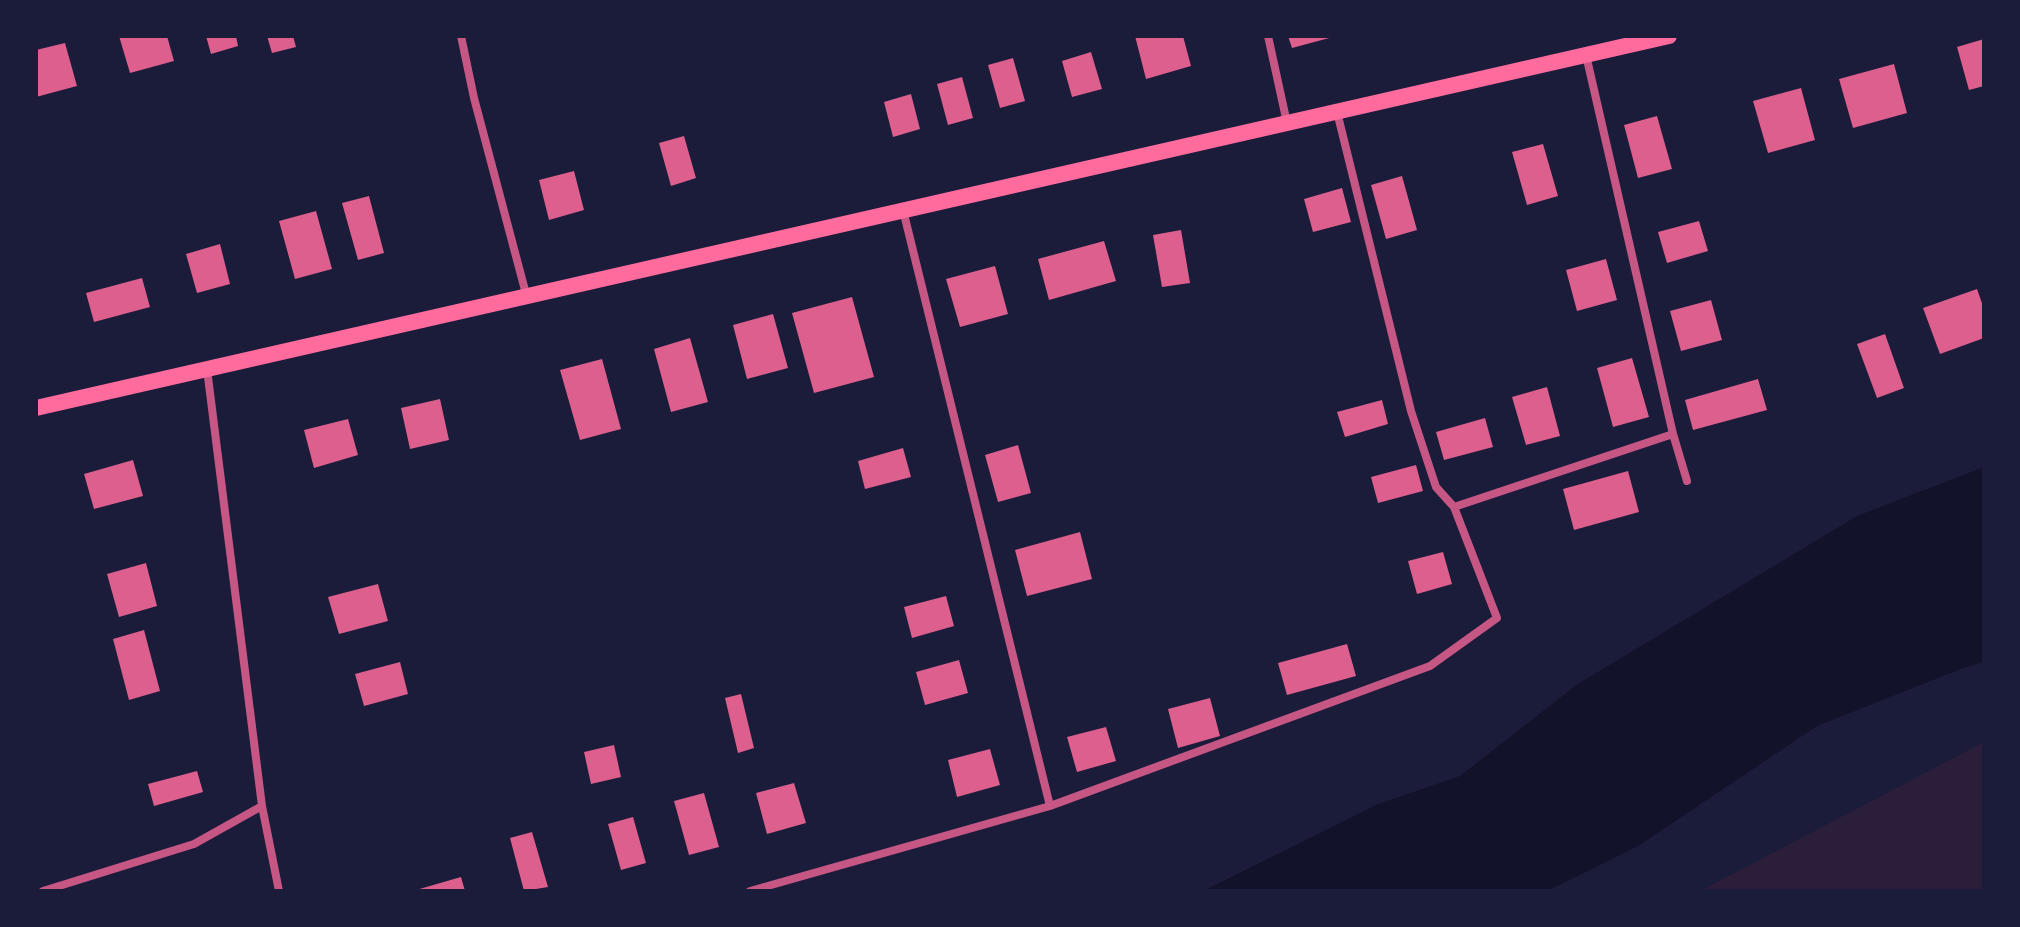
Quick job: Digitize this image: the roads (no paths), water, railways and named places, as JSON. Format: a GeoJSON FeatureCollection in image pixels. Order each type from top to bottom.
{"type":"FeatureCollection","features":[{"type":"Feature","properties":{"kind":"main road"},"geometry":{"type":"LineString","coordinates":[[36,408],[1669,36]]}},
{"type":"Feature","properties":{"kind":"street"},"geometry":{"type":"LineString","coordinates":[[461,36],[474,98],[526,294]]}},
{"type":"Feature","properties":{"kind":"street"},"geometry":{"type":"LineString","coordinates":[[1268,36],[1287,123]]}},
{"type":"Feature","properties":{"kind":"street"},"geometry":{"type":"LineString","coordinates":[[1586,55],[1673,434],[1687,481]]}},
{"type":"Feature","properties":{"kind":"street"},"geometry":{"type":"LineString","coordinates":[[750,891],[1050,806],[1430,666],[1497,618],[1454,507],[1436,487],[1411,411],[1337,111]]}},
{"type":"Feature","properties":{"kind":"street"},"geometry":{"type":"LineString","coordinates":[[902,210],[1050,806]]}},
{"type":"Feature","properties":{"kind":"street"},"geometry":{"type":"LineString","coordinates":[[207,367],[262,806],[279,891]]}},
{"type":"Feature","properties":{"kind":"street"},"geometry":{"type":"LineString","coordinates":[[1454,507],[1673,434]]}},
{"type":"Feature","properties":{"kind":"street"},"geometry":{"type":"LineString","coordinates":[[43,891],[194,844],[262,806]]}}]}
